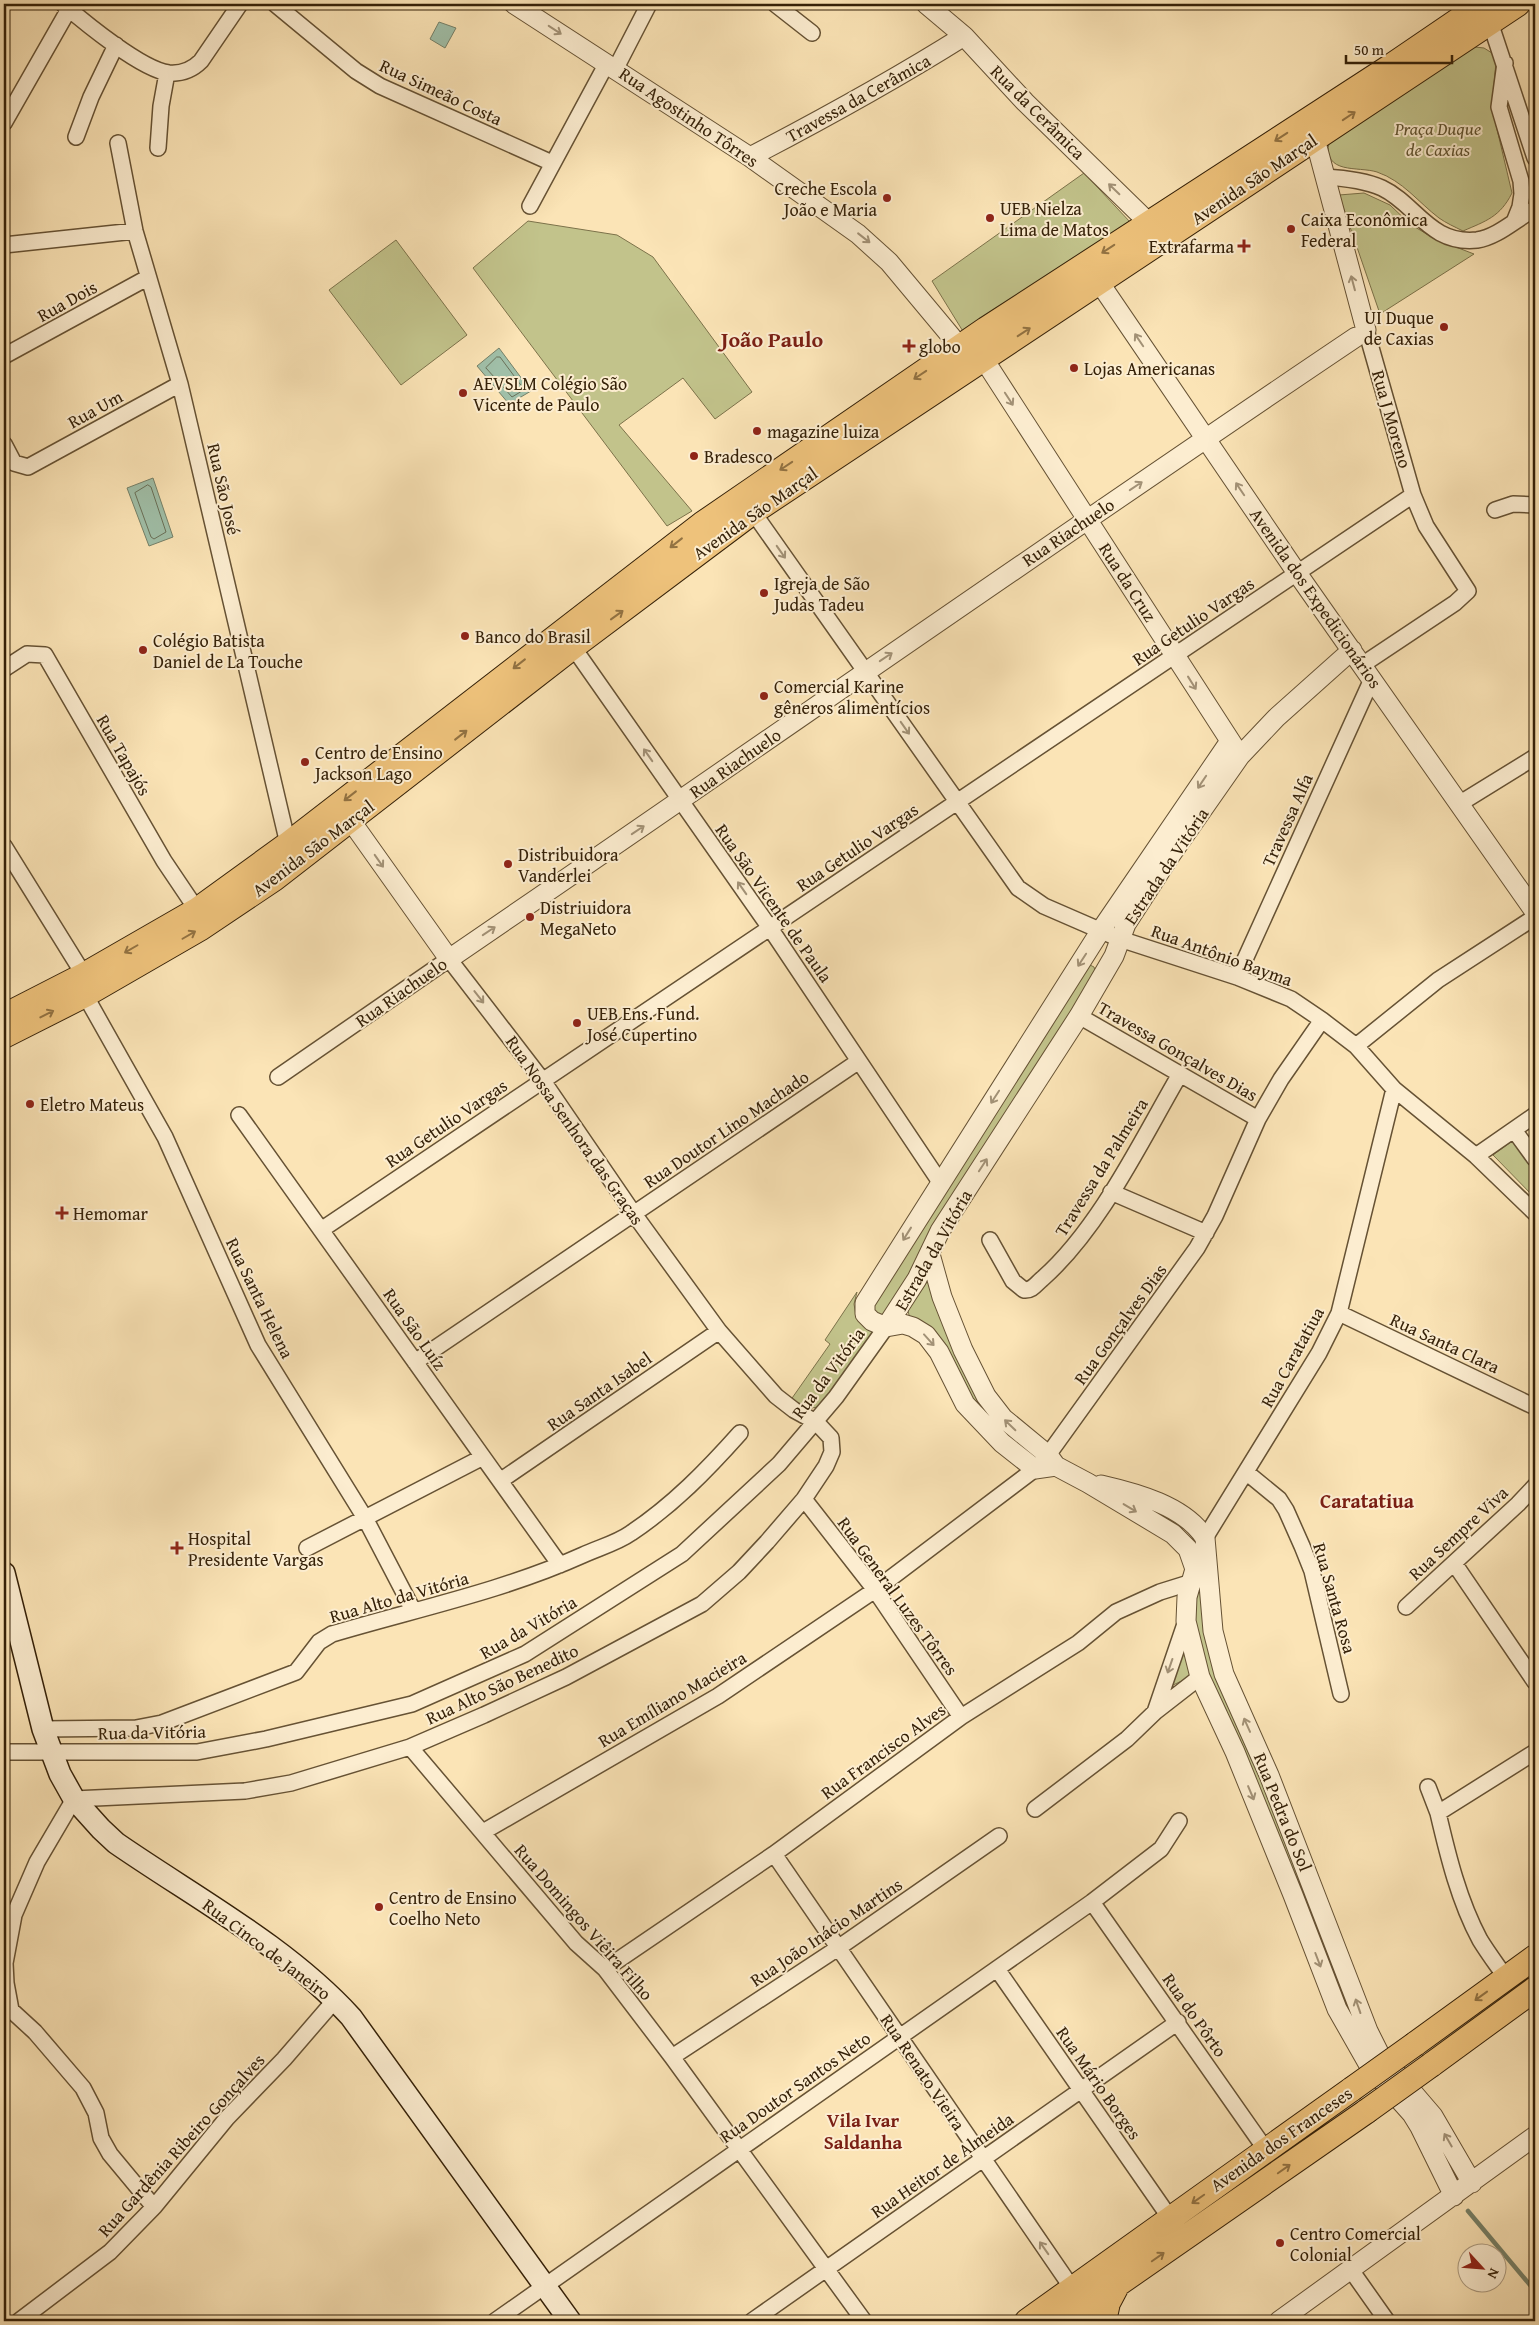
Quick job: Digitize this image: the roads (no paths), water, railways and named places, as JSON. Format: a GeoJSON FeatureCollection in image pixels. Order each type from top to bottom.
{"type":"FeatureCollection","features":[{"type":"Feature","properties":{"kind":"main road","name":"Avenida São Marçal"},"geometry":{"type":"LineString","coordinates":[[4,1036],[85,985],[197,910],[288,844],[702,524],[960,347],[1382,71],[1486,13],[1518,4]]}},
{"type":"Feature","properties":{"kind":"main road","name":"Avenida São Marçal"},"geometry":{"type":"LineString","coordinates":[[6,1010],[85,985],[201,928],[274,879],[573,647],[753,512],[1315,139],[1486,13]]}},
{"type":"Feature","properties":{"kind":"main road","name":"Rua Cinco de Janeiro"},"geometry":{"type":"LineString","coordinates":[[4,1575],[43,1729],[51,1752],[74,1799],[100,1829],[116,1843],[232,1920],[291,1963],[335,2000],[351,2017],[570,2321]]}},
{"type":"Feature","properties":{"kind":"main road","name":"Avenida dos Franceses"},"geometry":{"type":"LineString","coordinates":[[1027,2321],[1535,1957]]}},
{"type":"Feature","properties":{"kind":"main road","name":"Avenida dos Franceses"},"geometry":{"type":"LineString","coordinates":[[1065,2321],[1367,2111],[1535,1989]]}},
{"type":"Feature","properties":{"kind":"main road"},"geometry":{"type":"LineString","coordinates":[[1104,2321],[1108,2303],[1118,2285]]}},
{"type":"Feature","properties":{"kind":"main road"},"geometry":{"type":"LineString","coordinates":[[1019,2321],[1072,2288]]}},
{"type":"Feature","properties":{"kind":"street"},"geometry":{"type":"LineString","coordinates":[[4,123],[66,6],[116,45],[148,65],[167,73],[184,72],[200,62],[240,4]]}},
{"type":"Feature","properties":{"kind":"street","name":"Rua Simeão Costa"},"geometry":{"type":"LineString","coordinates":[[275,4],[356,71],[380,86],[552,163]]}},
{"type":"Feature","properties":{"kind":"street","name":"Rua Agostinho Tôrres"},"geometry":{"type":"LineString","coordinates":[[514,4],[750,157],[875,247],[906,281],[960,347]]}},
{"type":"Feature","properties":{"kind":"street"},"geometry":{"type":"LineString","coordinates":[[530,206],[552,163],[649,4]]}},
{"type":"Feature","properties":{"kind":"street"},"geometry":{"type":"LineString","coordinates":[[775,4],[812,33]]}},
{"type":"Feature","properties":{"kind":"street","name":"Rua da Cerâmica"},"geometry":{"type":"LineString","coordinates":[[926,4],[964,36],[1025,102],[1149,223]]}},
{"type":"Feature","properties":{"kind":"street"},"geometry":{"type":"LineString","coordinates":[[1486,13],[1505,63],[1535,158]]}},
{"type":"Feature","properties":{"kind":"street","name":"Travessa da Cerâmica"},"geometry":{"type":"LineString","coordinates":[[750,157],[831,116],[964,36]]}},
{"type":"Feature","properties":{"kind":"street"},"geometry":{"type":"LineString","coordinates":[[76,136],[91,97],[116,45]]}},
{"type":"Feature","properties":{"kind":"street"},"geometry":{"type":"LineString","coordinates":[[1505,63],[1499,107],[1521,181],[1522,194],[1520,207],[1514,222]]}},
{"type":"Feature","properties":{"kind":"street"},"geometry":{"type":"LineString","coordinates":[[158,148],[161,106],[167,73]]}},
{"type":"Feature","properties":{"kind":"street","name":"Rua J Moreno"},"geometry":{"type":"LineString","coordinates":[[1315,139],[1361,334],[1413,495],[1426,526],[1442,550]]}},
{"type":"Feature","properties":{"kind":"street","name":"Rua São José"},"geometry":{"type":"LineString","coordinates":[[118,143],[135,231],[147,278],[180,384],[288,844]]}},
{"type":"Feature","properties":{"kind":"street"},"geometry":{"type":"LineString","coordinates":[[1325,177],[1345,178],[1382,188],[1439,233],[1461,239],[1479,240],[1535,209]]}},
{"type":"Feature","properties":{"kind":"street"},"geometry":{"type":"LineString","coordinates":[[4,245],[135,231]]}},
{"type":"Feature","properties":{"kind":"street","name":"Rua Dois"},"geometry":{"type":"LineString","coordinates":[[4,356],[147,278]]}},
{"type":"Feature","properties":{"kind":"street","name":"Avenida dos Expedicionários"},"geometry":{"type":"LineString","coordinates":[[1099,282],[1297,573],[1535,912]]}},
{"type":"Feature","properties":{"kind":"street","name":"Rua Riachuelo"},"geometry":{"type":"LineString","coordinates":[[278,1077],[1087,519],[1361,334]]}},
{"type":"Feature","properties":{"kind":"street"},"geometry":{"type":"LineString","coordinates":[[960,347],[983,358]]}},
{"type":"Feature","properties":{"kind":"street","name":"Rua da Cruz"},"geometry":{"type":"LineString","coordinates":[[983,358],[1235,748]]}},
{"type":"Feature","properties":{"kind":"street","name":"Rua Um"},"geometry":{"type":"LineString","coordinates":[[4,444],[14,463],[28,467],[180,384]]}},
{"type":"Feature","properties":{"kind":"street","name":"Rua Getulio Vargas"},"geometry":{"type":"LineString","coordinates":[[321,1230],[1413,495]]}},
{"type":"Feature","properties":{"kind":"street"},"geometry":{"type":"LineString","coordinates":[[1495,510],[1513,504],[1535,505]]}},
{"type":"Feature","properties":{"kind":"street","name":"Rua Antônio Bayma"},"geometry":{"type":"LineString","coordinates":[[753,512],[1018,888],[1044,906],[1120,939],[1237,977],[1290,999],[1356,1046],[1394,1089],[1476,1156],[1535,1213]]}},
{"type":"Feature","properties":{"kind":"street","name":"Estrada da Vitória"},"geometry":{"type":"LineString","coordinates":[[1235,748],[1126,924],[1108,968],[1079,1016],[940,1231],[909,1294],[886,1327],[867,1318],[865,1303],[1101,930],[1235,748],[1276,718],[1362,665],[1467,593],[1467,586],[1442,550]]}},
{"type":"Feature","properties":{"kind":"street","name":"Rua São Vicente de Paula"},"geometry":{"type":"LineString","coordinates":[[573,647],[770,928],[940,1182]]}},
{"type":"Feature","properties":{"kind":"street","name":"Rua Tapajós"},"geometry":{"type":"LineString","coordinates":[[4,669],[27,654],[45,655],[164,860],[197,910]]}},
{"type":"Feature","properties":{"kind":"street","name":"Travessa Alfa"},"geometry":{"type":"LineString","coordinates":[[1237,977],[1362,665]]}},
{"type":"Feature","properties":{"kind":"street"},"geometry":{"type":"LineString","coordinates":[[1459,804],[1535,757]]}},
{"type":"Feature","properties":{"kind":"street","name":"Rua Nossa Senhora das Graças"},"geometry":{"type":"LineString","coordinates":[[351,821],[449,959],[543,1081],[634,1214],[719,1331],[776,1396],[794,1410],[816,1422]]}},
{"type":"Feature","properties":{"kind":"street","name":"Rua Santa Helena"},"geometry":{"type":"LineString","coordinates":[[4,846],[85,985],[165,1137],[258,1345],[364,1518],[413,1610]]}},
{"type":"Feature","properties":{"kind":"street"},"geometry":{"type":"LineString","coordinates":[[1356,1046],[1438,980],[1535,917]]}},
{"type":"Feature","properties":{"kind":"street","name":"Travessa Gonçalves Dias"},"geometry":{"type":"LineString","coordinates":[[1079,1016],[1258,1118]]}},
{"type":"Feature","properties":{"kind":"street","name":"Rua Gonçalves Dias"},"geometry":{"type":"LineString","coordinates":[[1052,1461],[1124,1352],[1206,1234],[1258,1118],[1281,1079],[1322,1020]]}},
{"type":"Feature","properties":{"kind":"street","name":"Rua Doutor Lino Machado"},"geometry":{"type":"LineString","coordinates":[[415,1362],[859,1061]]}},
{"type":"Feature","properties":{"kind":"street","name":"Travessa da Palmeira"},"geometry":{"type":"LineString","coordinates":[[990,1240],[1013,1281],[1024,1290],[1029,1290],[1079,1242],[1111,1192],[1180,1074]]}},
{"type":"Feature","properties":{"kind":"street","name":"Rua Caratatiua"},"geometry":{"type":"LineString","coordinates":[[1205,1538],[1320,1353],[1339,1313],[1394,1089]]}},
{"type":"Feature","properties":{"kind":"street","name":"Rua São Luíz"},"geometry":{"type":"LineString","coordinates":[[239,1115],[560,1566]]}},
{"type":"Feature","properties":{"kind":"street"},"geometry":{"type":"LineString","coordinates":[[1476,1156],[1535,1115]]}},
{"type":"Feature","properties":{"kind":"street"},"geometry":{"type":"LineString","coordinates":[[1514,1130],[1535,1159]]}},
{"type":"Feature","properties":{"kind":"street"},"geometry":{"type":"LineString","coordinates":[[1111,1192],[1206,1234]]}},
{"type":"Feature","properties":{"kind":"street","name":"Rua Pedra do Sol"},"geometry":{"type":"LineString","coordinates":[[930,1254],[942,1297],[963,1350],[978,1383],[1003,1418],[1052,1461],[1178,1538],[1188,1549],[1198,1571],[1222,1668],[1269,1775],[1373,2043],[1433,2116],[1472,2182]]}},
{"type":"Feature","properties":{"kind":"street","name":"Rua Santa Clara"},"geometry":{"type":"LineString","coordinates":[[1339,1313],[1535,1407]]}},
{"type":"Feature","properties":{"kind":"street"},"geometry":{"type":"LineString","coordinates":[[886,1327],[903,1324],[914,1327],[926,1335],[939,1352],[965,1404],[1002,1443],[1035,1469]]}},
{"type":"Feature","properties":{"kind":"street","name":"Rua da Vitória"},"geometry":{"type":"LineString","coordinates":[[51,1752],[197,1752],[266,1740],[374,1715],[412,1704],[471,1680],[525,1654],[682,1554],[779,1464],[816,1422],[886,1327]]}},
{"type":"Feature","properties":{"kind":"street","name":"Rua Santa Isabel"},"geometry":{"type":"LineString","coordinates":[[500,1481],[719,1331]]}},
{"type":"Feature","properties":{"kind":"street","name":"Rua Alto São Benedito"},"geometry":{"type":"LineString","coordinates":[[74,1799],[244,1791],[291,1783],[410,1747],[566,1677],[702,1604],[738,1572],[804,1499],[826,1466],[832,1452],[831,1438],[816,1422]]}},
{"type":"Feature","properties":{"kind":"street","name":"Rua Alto da Vitória"},"geometry":{"type":"LineString","coordinates":[[43,1729],[136,1728],[162,1723],[296,1672],[319,1642],[332,1634],[486,1591],[560,1566],[629,1534],[658,1513],[704,1474],[740,1433]]}},
{"type":"Feature","properties":{"kind":"street"},"geometry":{"type":"LineString","coordinates":[[306,1548],[483,1457]]}},
{"type":"Feature","properties":{"kind":"street"},"geometry":{"type":"LineString","coordinates":[[874,1590],[1035,1469],[1052,1461]]}},
{"type":"Feature","properties":{"kind":"street","name":"Rua Santa Rosa"},"geometry":{"type":"LineString","coordinates":[[1246,1472],[1279,1499],[1302,1546],[1312,1571],[1341,1694]]}},
{"type":"Feature","properties":{"kind":"street","name":"Rua Pedra do Sol"},"geometry":{"type":"LineString","coordinates":[[1088,1483],[1130,1492],[1154,1501],[1188,1520],[1205,1538],[1198,1571],[1187,1597],[1186,1621],[1200,1677],[1235,1752],[1336,2009],[1370,2067],[1412,2114],[1454,2196]]}},
{"type":"Feature","properties":{"kind":"street","name":"Rua Sempre Viva"},"geometry":{"type":"LineString","coordinates":[[1406,1607],[1535,1486]]}},
{"type":"Feature","properties":{"kind":"street","name":"Rua General Luzes Tôrres"},"geometry":{"type":"LineString","coordinates":[[804,1499],[874,1590],[962,1717]]}},
{"type":"Feature","properties":{"kind":"street"},"geometry":{"type":"LineString","coordinates":[[1454,1563],[1535,1682]]}},
{"type":"Feature","properties":{"kind":"street","name":"Rua Francisco Alves"},"geometry":{"type":"LineString","coordinates":[[605,1969],[774,1854],[962,1717],[1078,1642],[1116,1612],[1160,1592],[1198,1571]]}},
{"type":"Feature","properties":{"kind":"street","name":"Rua Emíliano Macieira"},"geometry":{"type":"LineString","coordinates":[[483,1832],[718,1696],[874,1590]]}},
{"type":"Feature","properties":{"kind":"street"},"geometry":{"type":"LineString","coordinates":[[1155,1712],[1186,1621]]}},
{"type":"Feature","properties":{"kind":"street"},"geometry":{"type":"LineString","coordinates":[[1035,1810],[1127,1739],[1155,1712],[1200,1677]]}},
{"type":"Feature","properties":{"kind":"street","name":"Rua Domingos Viêira Filho"},"geometry":{"type":"LineString","coordinates":[[410,1747],[576,1943],[605,1969],[740,2149],[864,2321]]}},
{"type":"Feature","properties":{"kind":"street"},"geometry":{"type":"LineString","coordinates":[[4,1752],[51,1752]]}},
{"type":"Feature","properties":{"kind":"street"},"geometry":{"type":"LineString","coordinates":[[1438,1813],[1535,1752]]}},
{"type":"Feature","properties":{"kind":"street"},"geometry":{"type":"LineString","coordinates":[[1428,1788],[1438,1813],[1448,1857],[1472,1922],[1480,1939],[1506,1978]]}},
{"type":"Feature","properties":{"kind":"street"},"geometry":{"type":"LineString","coordinates":[[74,1799],[37,1862],[14,1915],[5,1963],[7,2010],[35,2032],[84,2088],[96,2113],[100,2138],[110,2154],[154,2207]]}},
{"type":"Feature","properties":{"kind":"street","name":"Rua Doutor Santos Neto"},"geometry":{"type":"LineString","coordinates":[[495,2321],[1092,1902],[1161,1849],[1179,1821]]}},
{"type":"Feature","properties":{"kind":"street","name":"Rua João Inácio Martins"},"geometry":{"type":"LineString","coordinates":[[672,2057],[838,1948],[999,1836]]}},
{"type":"Feature","properties":{"kind":"street","name":"Rua Renato Vieira"},"geometry":{"type":"LineString","coordinates":[[774,1854],[1072,2288]]}},
{"type":"Feature","properties":{"kind":"street","name":"Rua do Pôrto"},"geometry":{"type":"LineString","coordinates":[[1092,1902],[1266,2150]]}},
{"type":"Feature","properties":{"kind":"street"},"geometry":{"type":"LineString","coordinates":[[1297,1906],[1306,1913],[1317,1933],[1324,1932],[1328,1926]]}},
{"type":"Feature","properties":{"kind":"street","name":"Rua Mário Borges"},"geometry":{"type":"LineString","coordinates":[[997,1969],[1170,2218]]}},
{"type":"Feature","properties":{"kind":"street","name":"Rua Gardênia Ribeiro Gonçalves"},"geometry":{"type":"LineString","coordinates":[[19,2321],[110,2252],[154,2207],[227,2118],[284,2059],[335,2000]]}},
{"type":"Feature","properties":{"kind":"street","name":"Rua Heitor de Almeida"},"geometry":{"type":"LineString","coordinates":[[752,2321],[1178,2022]]}},
{"type":"Feature","properties":{"kind":"street"},"geometry":{"type":"LineString","coordinates":[[1279,2321],[1535,2136]]}},
{"type":"Feature","properties":{"kind":"street"},"geometry":{"type":"LineString","coordinates":[[1350,2270],[1387,2321]]}},
{"type":"Feature","properties":{"kind":"water"},"geometry":{"type":"Polygon","coordinates":[[[439,22],[456,28],[445,48],[430,39],[439,22]]]}},
{"type":"Feature","properties":{"kind":"water"},"geometry":{"type":"Polygon","coordinates":[[[499,348],[531,391],[509,404],[477,366],[499,348]]]}},
{"type":"Feature","properties":{"kind":"water"},"geometry":{"type":"Polygon","coordinates":[[[153,478],[173,537],[149,546],[127,488],[153,478]]]}},
{"type":"Feature","properties":{"kind":"waterway"},"geometry":{"type":"LineString","coordinates":[[1468,2211],[1535,2291]]}},
{"type":"Feature","properties":{"kind":"place","name":"Creche Escola João e Maria"},"geometry":{"type":"Point","coordinates":[887,198]}},
{"type":"Feature","properties":{"kind":"place","name":"UEB Nielza Lima de Matos"},"geometry":{"type":"Point","coordinates":[990,218]}},
{"type":"Feature","properties":{"kind":"place","name":"Caixa Econômica Federal"},"geometry":{"type":"Point","coordinates":[1291,229]}},
{"type":"Feature","properties":{"kind":"place","name":"Extrafarma"},"geometry":{"type":"Point","coordinates":[1244,246]}},
{"type":"Feature","properties":{"kind":"place","name":"UI Duque de Caxias"},"geometry":{"type":"Point","coordinates":[1444,327]}},
{"type":"Feature","properties":{"kind":"place","name":"globo"},"geometry":{"type":"Point","coordinates":[909,346]}},
{"type":"Feature","properties":{"kind":"place","name":"Lojas Americanas"},"geometry":{"type":"Point","coordinates":[1074,368]}},
{"type":"Feature","properties":{"kind":"place","name":"AEVSLM Colégio São Vicente de Paulo"},"geometry":{"type":"Point","coordinates":[463,393]}},
{"type":"Feature","properties":{"kind":"place","name":"magazine luiza"},"geometry":{"type":"Point","coordinates":[757,431]}},
{"type":"Feature","properties":{"kind":"place","name":"Bradesco"},"geometry":{"type":"Point","coordinates":[694,456]}},
{"type":"Feature","properties":{"kind":"place","name":"Igreja de São Judas Tadeu"},"geometry":{"type":"Point","coordinates":[764,593]}},
{"type":"Feature","properties":{"kind":"place","name":"Banco do Brasil"},"geometry":{"type":"Point","coordinates":[465,636]}},
{"type":"Feature","properties":{"kind":"place","name":"Colégio Batista Daniel de La Touche"},"geometry":{"type":"Point","coordinates":[143,650]}},
{"type":"Feature","properties":{"kind":"place","name":"Comercial Karine gêneros alimentícios"},"geometry":{"type":"Point","coordinates":[764,696]}},
{"type":"Feature","properties":{"kind":"place","name":"Centro de Ensino Jackson Lago"},"geometry":{"type":"Point","coordinates":[305,762]}},
{"type":"Feature","properties":{"kind":"place","name":"Distribuidora Vanderlei"},"geometry":{"type":"Point","coordinates":[508,864]}},
{"type":"Feature","properties":{"kind":"place","name":"Distriuidora MegaNeto"},"geometry":{"type":"Point","coordinates":[530,917]}},
{"type":"Feature","properties":{"kind":"place","name":"UEB Ens. Fund. José Cupertino"},"geometry":{"type":"Point","coordinates":[577,1023]}},
{"type":"Feature","properties":{"kind":"place","name":"Eletro Mateus"},"geometry":{"type":"Point","coordinates":[30,1104]}},
{"type":"Feature","properties":{"kind":"place","name":"Hemomar"},"geometry":{"type":"Point","coordinates":[62,1213]}},
{"type":"Feature","properties":{"kind":"place","name":"Hospital Presidente Vargas"},"geometry":{"type":"Point","coordinates":[177,1548]}},
{"type":"Feature","properties":{"kind":"place","name":"Centro de Ensino Coelho Neto"},"geometry":{"type":"Point","coordinates":[379,1907]}},
{"type":"Feature","properties":{"kind":"place","name":"Centro Comercial Colonial"},"geometry":{"type":"Point","coordinates":[1280,2243]}},
{"type":"Feature","properties":{"kind":"district","name":"João Paulo"},"geometry":{"type":"Point","coordinates":[772,339]}},
{"type":"Feature","properties":{"kind":"district","name":"Caratatiua"},"geometry":{"type":"Point","coordinates":[1367,1500]}},
{"type":"Feature","properties":{"kind":"district","name":"Vila Ivar Saldanha"},"geometry":{"type":"Point","coordinates":[863,2131]}},
{"type":"Feature","properties":{"kind":"park label","name":"Praça Duque de Caxias"},"geometry":{"type":"Point","coordinates":[1438,138]}}]}
